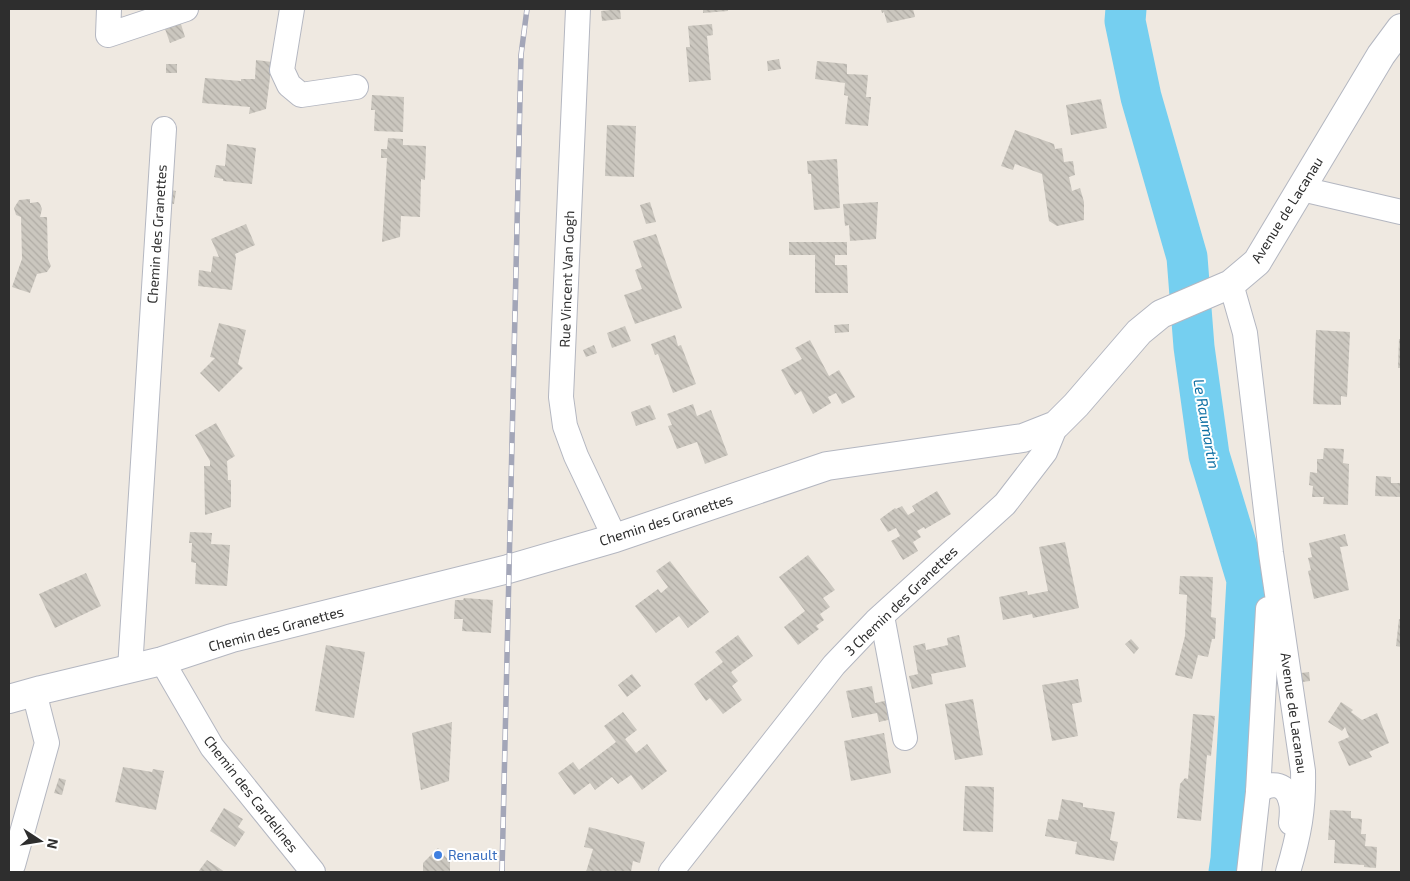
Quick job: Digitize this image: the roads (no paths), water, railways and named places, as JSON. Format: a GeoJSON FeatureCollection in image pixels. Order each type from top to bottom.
{"type":"FeatureCollection","features":[{"type":"Feature","properties":{"kind":"street"},"geometry":{"type":"LineString","coordinates":[[109,9],[108,35],[186,9]]}},
{"type":"Feature","properties":{"kind":"street"},"geometry":{"type":"LineString","coordinates":[[292,9],[282,70],[289,85],[302,94],[356,88]]}},
{"type":"Feature","properties":{"kind":"street","name":"Rue Vincent Van Gogh"},"geometry":{"type":"LineString","coordinates":[[578,9],[562,397],[565,426],[573,449],[615,538]]}},
{"type":"Feature","properties":{"kind":"street","name":"Avenue de Lacanau"},"geometry":{"type":"LineString","coordinates":[[1287,872],[1301,824],[1304,800],[1303,771],[1271,552],[1245,332],[1231,284],[1257,262],[1381,55],[1401,28]]}},
{"type":"Feature","properties":{"kind":"street","name":"Chemin des Granettes"},"geometry":{"type":"LineString","coordinates":[[130,669],[164,128]]}},
{"type":"Feature","properties":{"kind":"street"},"geometry":{"type":"LineString","coordinates":[[1302,189],[1401,212]]}},
{"type":"Feature","properties":{"kind":"street","name":"Chemin des Granettes"},"geometry":{"type":"LineString","coordinates":[[9,700],[38,691],[162,662],[232,638],[508,569],[615,538],[827,466],[1023,438],[1056,424],[1076,405],[1139,332],[1161,314],[1231,284]]}},
{"type":"Feature","properties":{"kind":"street","name":"3 Chemin des Granettes"},"geometry":{"type":"LineString","coordinates":[[671,872],[834,665],[882,616],[1005,504],[1045,452],[1056,424]]}},
{"type":"Feature","properties":{"kind":"street","name":"Avenue de Lacanau"},"geometry":{"type":"LineString","coordinates":[[1249,872],[1258,792],[1266,673],[1271,552]]}},
{"type":"Feature","properties":{"kind":"street"},"geometry":{"type":"LineString","coordinates":[[882,616],[905,738]]}},
{"type":"Feature","properties":{"kind":"street","name":"Chemin des Cardelines"},"geometry":{"type":"LineString","coordinates":[[162,662],[212,747],[306,869]]}},
{"type":"Feature","properties":{"kind":"street"},"geometry":{"type":"LineString","coordinates":[[13,865],[47,743],[38,691]]}},
{"type":"Feature","properties":{"kind":"street","name":"Avenue de Lacanau"},"geometry":{"type":"LineString","coordinates":[[1258,792],[1267,785],[1275,785],[1283,788],[1291,800],[1292,811],[1287,872]]}},
{"type":"Feature","properties":{"kind":"waterway","name":"Le Raumartin"},"geometry":{"type":"LineString","coordinates":[[1126,9],[1125,21],[1141,97],[1187,257],[1194,347],[1209,455],[1247,580],[1229,872]]}},
{"type":"Feature","properties":{"kind":"railway"},"geometry":{"type":"LineString","coordinates":[[502,872],[521,55],[527,9]]}},
{"type":"Feature","properties":{"kind":"place","name":"Renault"},"geometry":{"type":"Point","coordinates":[438,855]}}]}
